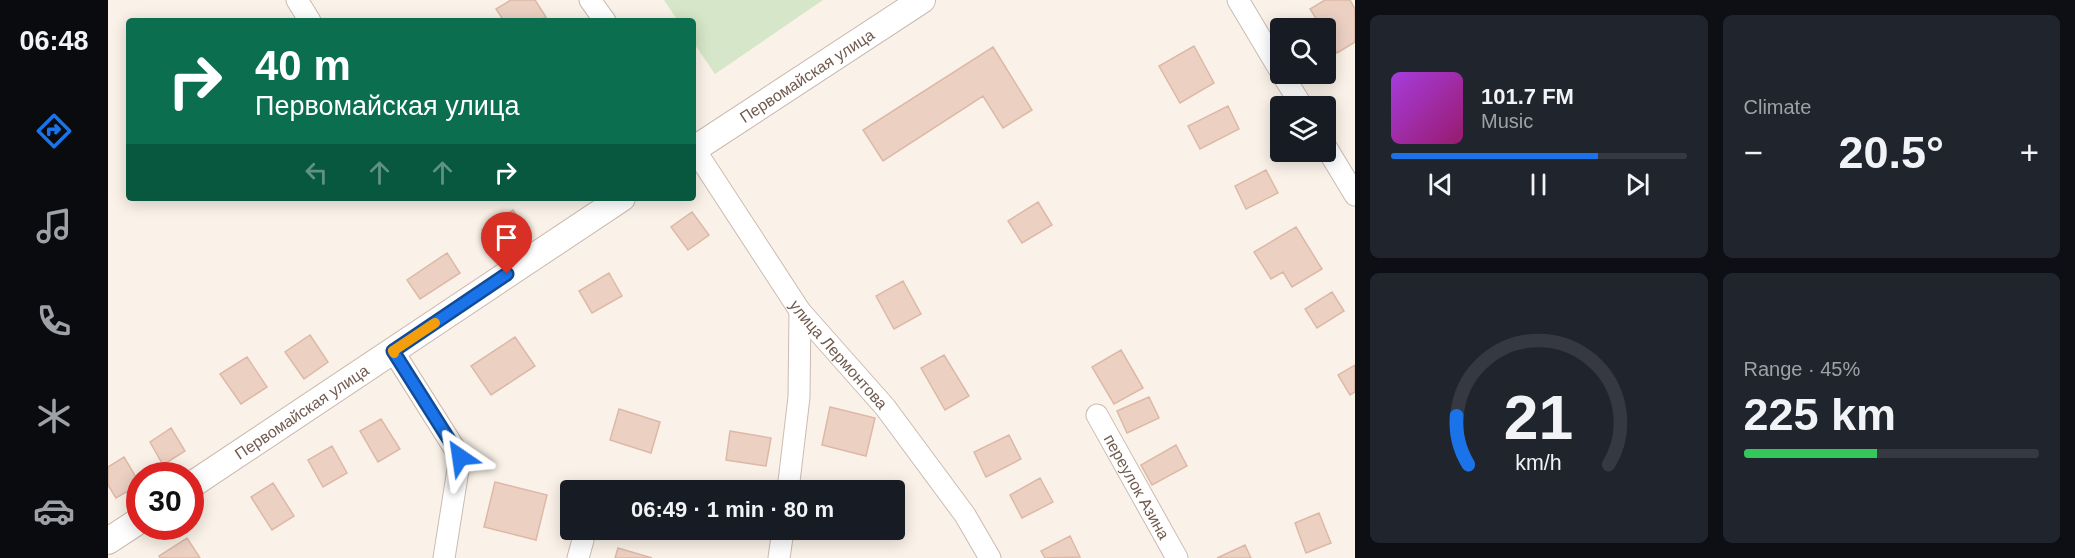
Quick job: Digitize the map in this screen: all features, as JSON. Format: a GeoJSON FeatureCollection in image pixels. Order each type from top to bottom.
{"type":"FeatureCollection","features":[{"type":"Feature","properties":{"kind":"street"},"geometry":{"type":"LineString","coordinates":[[297,0],[308,18]]}},
{"type":"Feature","properties":{"kind":"street"},"geometry":{"type":"LineString","coordinates":[[590,0],[603,18]]}},
{"type":"Feature","properties":{"kind":"street","name":"Первомайская улица"},"geometry":{"type":"LineString","coordinates":[[696,148],[922,0]]}},
{"type":"Feature","properties":{"kind":"street"},"geometry":{"type":"LineString","coordinates":[[1238,0],[1270,54]]}},
{"type":"Feature","properties":{"kind":"street","name":"улица Лермонтова"},"geometry":{"type":"LineString","coordinates":[[696,152],[800,311],[885,407],[965,515],[990,558]]}},
{"type":"Feature","properties":{"kind":"street"},"geometry":{"type":"LineString","coordinates":[[1335,162],[1355,195]]}},
{"type":"Feature","properties":{"kind":"street","name":"Первомайская улица"},"geometry":{"type":"LineString","coordinates":[[204,477],[618,201]]}},
{"type":"Feature","properties":{"kind":"street"},"geometry":{"type":"LineString","coordinates":[[789,480],[799,397],[800,311]]}},
{"type":"Feature","properties":{"kind":"street"},"geometry":{"type":"LineString","coordinates":[[393,351],[460,457],[444,558]]}},
{"type":"Feature","properties":{"kind":"street","name":"переулок Азина"},"geometry":{"type":"LineString","coordinates":[[1097,415],[1177,558]]}},
{"type":"Feature","properties":{"kind":"street"},"geometry":{"type":"LineString","coordinates":[[108,541],[126,529]]}},
{"type":"Feature","properties":{"kind":"street"},"geometry":{"type":"LineString","coordinates":[[779,558],[782,540]]}},
{"type":"Feature","properties":{"kind":"green space"},"geometry":{"type":"Polygon","coordinates":[[[664,0],[823,0],[715,74],[696,46],[696,18],[676,18],[664,0]]]}},
{"type":"Feature","properties":{"kind":"building"},"geometry":{"type":"Polygon","coordinates":[[[511,0],[535,0],[546,17],[502,18],[496,9],[511,0]]]}},
{"type":"Feature","properties":{"kind":"building"},"geometry":{"type":"Polygon","coordinates":[[[1325,0],[1350,0],[1355,9],[1355,42],[1337,53],[1336,18],[1316,18],[1310,9],[1325,0]]]}},
{"type":"Feature","properties":{"kind":"building"},"geometry":{"type":"Polygon","coordinates":[[[1194,46],[1214,83],[1180,103],[1159,66],[1194,46]]]}},
{"type":"Feature","properties":{"kind":"building"},"geometry":{"type":"Polygon","coordinates":[[[993,47],[1032,110],[1003,128],[983,96],[883,161],[863,130],[993,47]]]}},
{"type":"Feature","properties":{"kind":"building"},"geometry":{"type":"Polygon","coordinates":[[[1228,106],[1239,129],[1200,149],[1188,126],[1228,106]]]}},
{"type":"Feature","properties":{"kind":"building"},"geometry":{"type":"Polygon","coordinates":[[[1266,170],[1278,193],[1246,209],[1235,186],[1266,170]]]}},
{"type":"Feature","properties":{"kind":"building"},"geometry":{"type":"Polygon","coordinates":[[[1038,202],[1052,225],[1022,243],[1008,221],[1038,202]]]}},
{"type":"Feature","properties":{"kind":"building"},"geometry":{"type":"Polygon","coordinates":[[[513,210],[526,229],[494,250],[482,230],[513,210]]]}},
{"type":"Feature","properties":{"kind":"building"},"geometry":{"type":"Polygon","coordinates":[[[692,212],[709,235],[688,250],[671,227],[692,212]]]}},
{"type":"Feature","properties":{"kind":"building"},"geometry":{"type":"Polygon","coordinates":[[[1296,227],[1322,269],[1292,287],[1283,272],[1271,279],[1254,252],[1296,227]]]}},
{"type":"Feature","properties":{"kind":"building"},"geometry":{"type":"Polygon","coordinates":[[[447,253],[460,273],[420,299],[407,280],[447,253]]]}},
{"type":"Feature","properties":{"kind":"building"},"geometry":{"type":"Polygon","coordinates":[[[609,273],[622,296],[592,313],[579,291],[609,273]]]}},
{"type":"Feature","properties":{"kind":"building"},"geometry":{"type":"Polygon","coordinates":[[[903,281],[921,314],[894,329],[876,296],[903,281]]]}},
{"type":"Feature","properties":{"kind":"building"},"geometry":{"type":"Polygon","coordinates":[[[1332,292],[1344,311],[1317,328],[1305,309],[1332,292]]]}},
{"type":"Feature","properties":{"kind":"building"},"geometry":{"type":"Polygon","coordinates":[[[310,335],[328,362],[304,379],[285,352],[310,335]]]}},
{"type":"Feature","properties":{"kind":"building"},"geometry":{"type":"Polygon","coordinates":[[[515,337],[535,366],[491,395],[471,366],[515,337]]]}},
{"type":"Feature","properties":{"kind":"building"},"geometry":{"type":"Polygon","coordinates":[[[1121,350],[1143,388],[1114,404],[1092,367],[1121,350]]]}},
{"type":"Feature","properties":{"kind":"building"},"geometry":{"type":"Polygon","coordinates":[[[944,355],[969,396],[945,410],[921,368],[944,355]]]}},
{"type":"Feature","properties":{"kind":"building"},"geometry":{"type":"Polygon","coordinates":[[[247,357],[267,387],[241,404],[220,374],[247,357]]]}},
{"type":"Feature","properties":{"kind":"building"},"geometry":{"type":"Polygon","coordinates":[[[1355,365],[1355,392],[1350,395],[1338,375],[1355,365]]]}},
{"type":"Feature","properties":{"kind":"building"},"geometry":{"type":"Polygon","coordinates":[[[1149,397],[1159,418],[1127,433],[1117,411],[1149,397]]]}},
{"type":"Feature","properties":{"kind":"building"},"geometry":{"type":"Polygon","coordinates":[[[830,407],[875,418],[866,456],[822,445],[830,407]]]}},
{"type":"Feature","properties":{"kind":"building"},"geometry":{"type":"Polygon","coordinates":[[[619,409],[660,422],[651,453],[610,440],[619,409]]]}},
{"type":"Feature","properties":{"kind":"building"},"geometry":{"type":"Polygon","coordinates":[[[381,419],[400,449],[378,462],[360,431],[381,419]]]}},
{"type":"Feature","properties":{"kind":"building"},"geometry":{"type":"Polygon","coordinates":[[[171,428],[185,451],[168,462],[161,462],[150,442],[171,428]]]}},
{"type":"Feature","properties":{"kind":"building"},"geometry":{"type":"Polygon","coordinates":[[[730,431],[771,438],[766,466],[726,460],[730,431]]]}},
{"type":"Feature","properties":{"kind":"building"},"geometry":{"type":"Polygon","coordinates":[[[1009,435],[1021,459],[986,477],[974,452],[1009,435]]]}},
{"type":"Feature","properties":{"kind":"building"},"geometry":{"type":"Polygon","coordinates":[[[1176,445],[1187,466],[1152,485],[1141,465],[1176,445]]]}},
{"type":"Feature","properties":{"kind":"building"},"geometry":{"type":"Polygon","coordinates":[[[332,446],[347,473],[323,487],[308,460],[332,446]]]}},
{"type":"Feature","properties":{"kind":"building"},"geometry":{"type":"Polygon","coordinates":[[[124,457],[127,462],[126,492],[116,498],[108,485],[108,467],[124,457]]]}},
{"type":"Feature","properties":{"kind":"building"},"geometry":{"type":"Polygon","coordinates":[[[1040,478],[1053,502],[1022,518],[1010,495],[1040,478]]]}},
{"type":"Feature","properties":{"kind":"building"},"geometry":{"type":"Polygon","coordinates":[[[495,482],[547,495],[536,540],[484,527],[495,482]]]}},
{"type":"Feature","properties":{"kind":"building"},"geometry":{"type":"Polygon","coordinates":[[[273,483],[294,516],[272,530],[251,497],[273,483]]]}},
{"type":"Feature","properties":{"kind":"building"},"geometry":{"type":"Polygon","coordinates":[[[1319,513],[1331,543],[1306,553],[1295,523],[1319,513]]]}},
{"type":"Feature","properties":{"kind":"building"},"geometry":{"type":"Polygon","coordinates":[[[1070,536],[1080,557],[1045,558],[1041,551],[1070,536]]]}},
{"type":"Feature","properties":{"kind":"building"},"geometry":{"type":"Polygon","coordinates":[[[184,540],[188,540],[200,558],[160,558],[159,556],[184,540]]]}},
{"type":"Feature","properties":{"kind":"building"},"geometry":{"type":"Polygon","coordinates":[[[1245,545],[1251,558],[1217,558],[1245,545]]]}},
{"type":"Feature","properties":{"kind":"building"},"geometry":{"type":"Polygon","coordinates":[[[618,548],[652,558],[615,558],[618,548]]]}},
{"type":"Feature","properties":{"kind":"slow traffic"},"geometry":{"type":"LineString","coordinates":[[394,353],[393,351],[435,323]]}},
{"type":"Feature","properties":{"kind":"route"},"geometry":{"type":"LineString","coordinates":[[460,457],[393,351],[507,274]]}}]}
